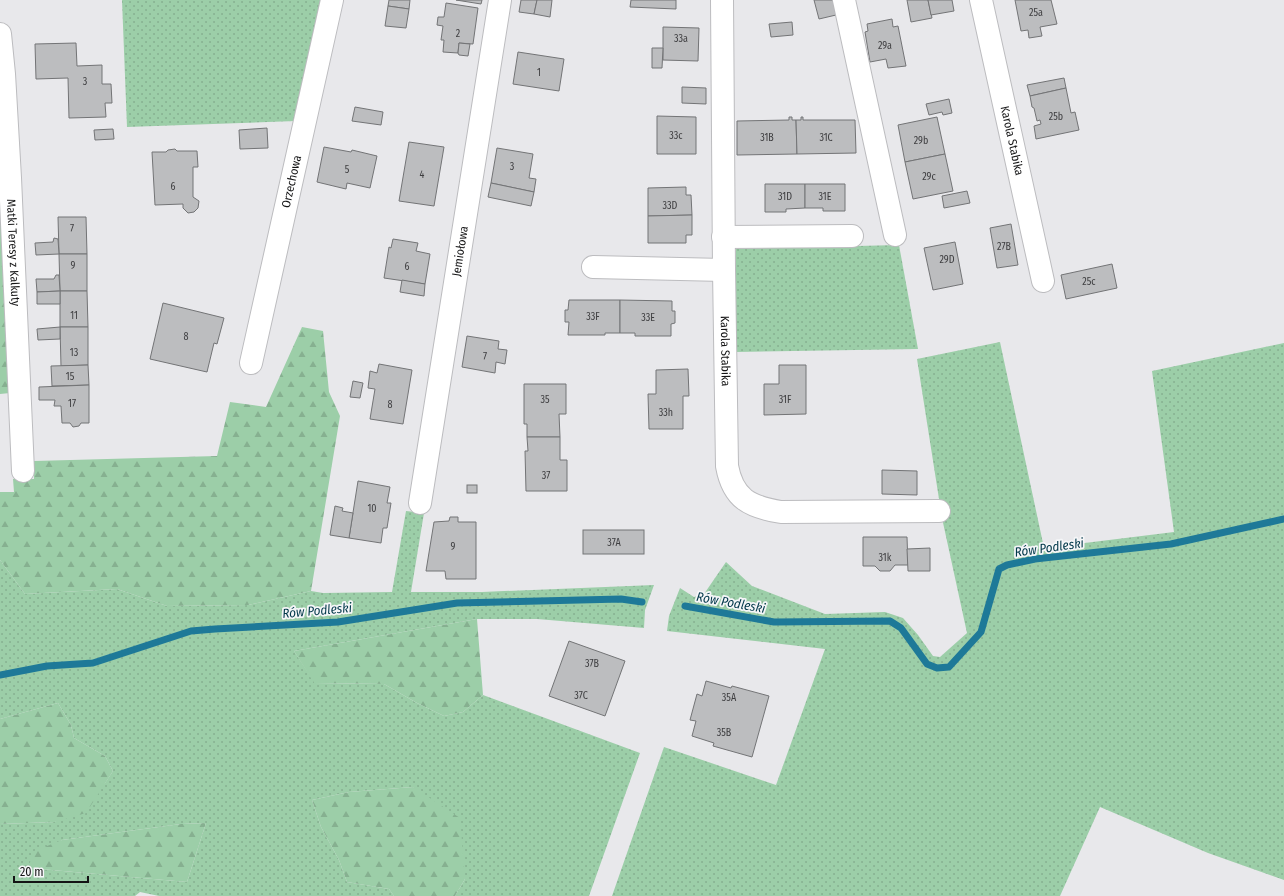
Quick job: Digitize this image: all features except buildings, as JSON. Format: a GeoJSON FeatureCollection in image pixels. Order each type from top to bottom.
{"type":"FeatureCollection","features":[{"type":"Feature","properties":{"kind":"street","name":"Orzechowa"},"geometry":{"type":"LineString","coordinates":[[251,363],[332,0]]}},
{"type":"Feature","properties":{"kind":"street","name":"Jemiołowa"},"geometry":{"type":"LineString","coordinates":[[420,503],[500,0]]}},
{"type":"Feature","properties":{"kind":"street","name":"Karola Stabika"},"geometry":{"type":"LineString","coordinates":[[722,0],[723,237],[727,466],[729,478],[733,487],[753,505],[760,508],[781,512],[939,511]]}},
{"type":"Feature","properties":{"kind":"street"},"geometry":{"type":"LineString","coordinates":[[844,0],[895,235]]}},
{"type":"Feature","properties":{"kind":"street","name":"Karola Stabika"},"geometry":{"type":"LineString","coordinates":[[981,0],[1043,281]]}},
{"type":"Feature","properties":{"kind":"street","name":"Matki Teresy z Kalkuty"},"geometry":{"type":"LineString","coordinates":[[0,34],[4,74],[10,178],[23,471]]}},
{"type":"Feature","properties":{"kind":"street"},"geometry":{"type":"LineString","coordinates":[[723,237],[852,236]]}},
{"type":"Feature","properties":{"kind":"street"},"geometry":{"type":"LineString","coordinates":[[593,267],[724,270]]}},
{"type":"Feature","properties":{"kind":"green space"},"geometry":{"type":"Polygon","coordinates":[[[122,0],[322,0],[296,121],[127,127],[122,0]]]}},
{"type":"Feature","properties":{"kind":"green space"},"geometry":{"type":"Polygon","coordinates":[[[0,209],[10,393],[0,394],[0,209]]]}},
{"type":"Feature","properties":{"kind":"green space"},"geometry":{"type":"Polygon","coordinates":[[[899,245],[918,349],[736,352],[736,249],[899,245]]]}},
{"type":"Feature","properties":{"kind":"green space"},"geometry":{"type":"Polygon","coordinates":[[[302,327],[323,331],[329,392],[340,416],[311,591],[248,605],[167,606],[117,589],[25,594],[0,560],[0,492],[14,492],[13,479],[34,479],[34,461],[217,456],[230,402],[266,407],[302,327]]]}},
{"type":"Feature","properties":{"kind":"green space"},"geometry":{"type":"Polygon","coordinates":[[[1000,342],[1044,548],[1174,532],[1152,371],[1284,343],[1284,880],[1208,853],[1100,807],[1060,896],[612,896],[664,747],[776,785],[825,649],[667,631],[669,616],[680,588],[694,597],[704,594],[726,562],[752,586],[825,614],[885,612],[903,618],[918,635],[933,656],[940,657],[967,633],[942,518],[917,359],[1000,342]]]}},
{"type":"Feature","properties":{"kind":"green space"},"geometry":{"type":"Polygon","coordinates":[[[406,511],[424,513],[411,592],[482,592],[654,585],[645,610],[644,628],[537,619],[477,619],[294,651],[315,683],[384,684],[417,703],[444,716],[463,712],[483,695],[640,753],[589,896],[455,896],[465,879],[413,787],[349,792],[312,800],[321,827],[339,860],[347,882],[389,889],[394,896],[159,896],[140,892],[135,896],[0,896],[0,824],[55,822],[105,783],[113,771],[105,756],[74,738],[71,725],[58,703],[0,719],[0,560],[25,594],[117,589],[167,606],[248,605],[311,591],[323,593],[392,592],[406,511]],[[206,823],[181,824],[62,840],[29,868],[187,882],[206,823]]]}},
{"type":"Feature","properties":{"kind":"green space"},"geometry":{"type":"Polygon","coordinates":[[[477,619],[483,695],[463,712],[444,716],[417,703],[384,684],[314,683],[294,651],[477,619]]]}},
{"type":"Feature","properties":{"kind":"green space"},"geometry":{"type":"Polygon","coordinates":[[[58,703],[71,725],[74,738],[105,756],[113,771],[86,813],[55,822],[0,824],[0,719],[58,703]]]}},
{"type":"Feature","properties":{"kind":"green space"},"geometry":{"type":"Polygon","coordinates":[[[413,787],[460,818],[465,879],[455,896],[394,896],[389,889],[347,882],[339,860],[321,827],[312,800],[349,792],[413,787]]]}},
{"type":"Feature","properties":{"kind":"green space"},"geometry":{"type":"Polygon","coordinates":[[[206,823],[187,882],[29,868],[32,852],[62,840],[181,824],[206,823]]]}},
{"type":"Feature","properties":{"kind":"waterway","name":"Rów Podleski"},"geometry":{"type":"LineString","coordinates":[[685,606],[774,622],[890,621],[901,628],[927,664],[937,668],[949,667],[981,632],[999,569],[1007,565],[1035,559],[1171,544],[1284,519]]}},
{"type":"Feature","properties":{"kind":"waterway","name":"Rów Podleski"},"geometry":{"type":"LineString","coordinates":[[0,675],[47,666],[93,663],[191,631],[338,622],[457,603],[621,599],[642,602]]}}]}
